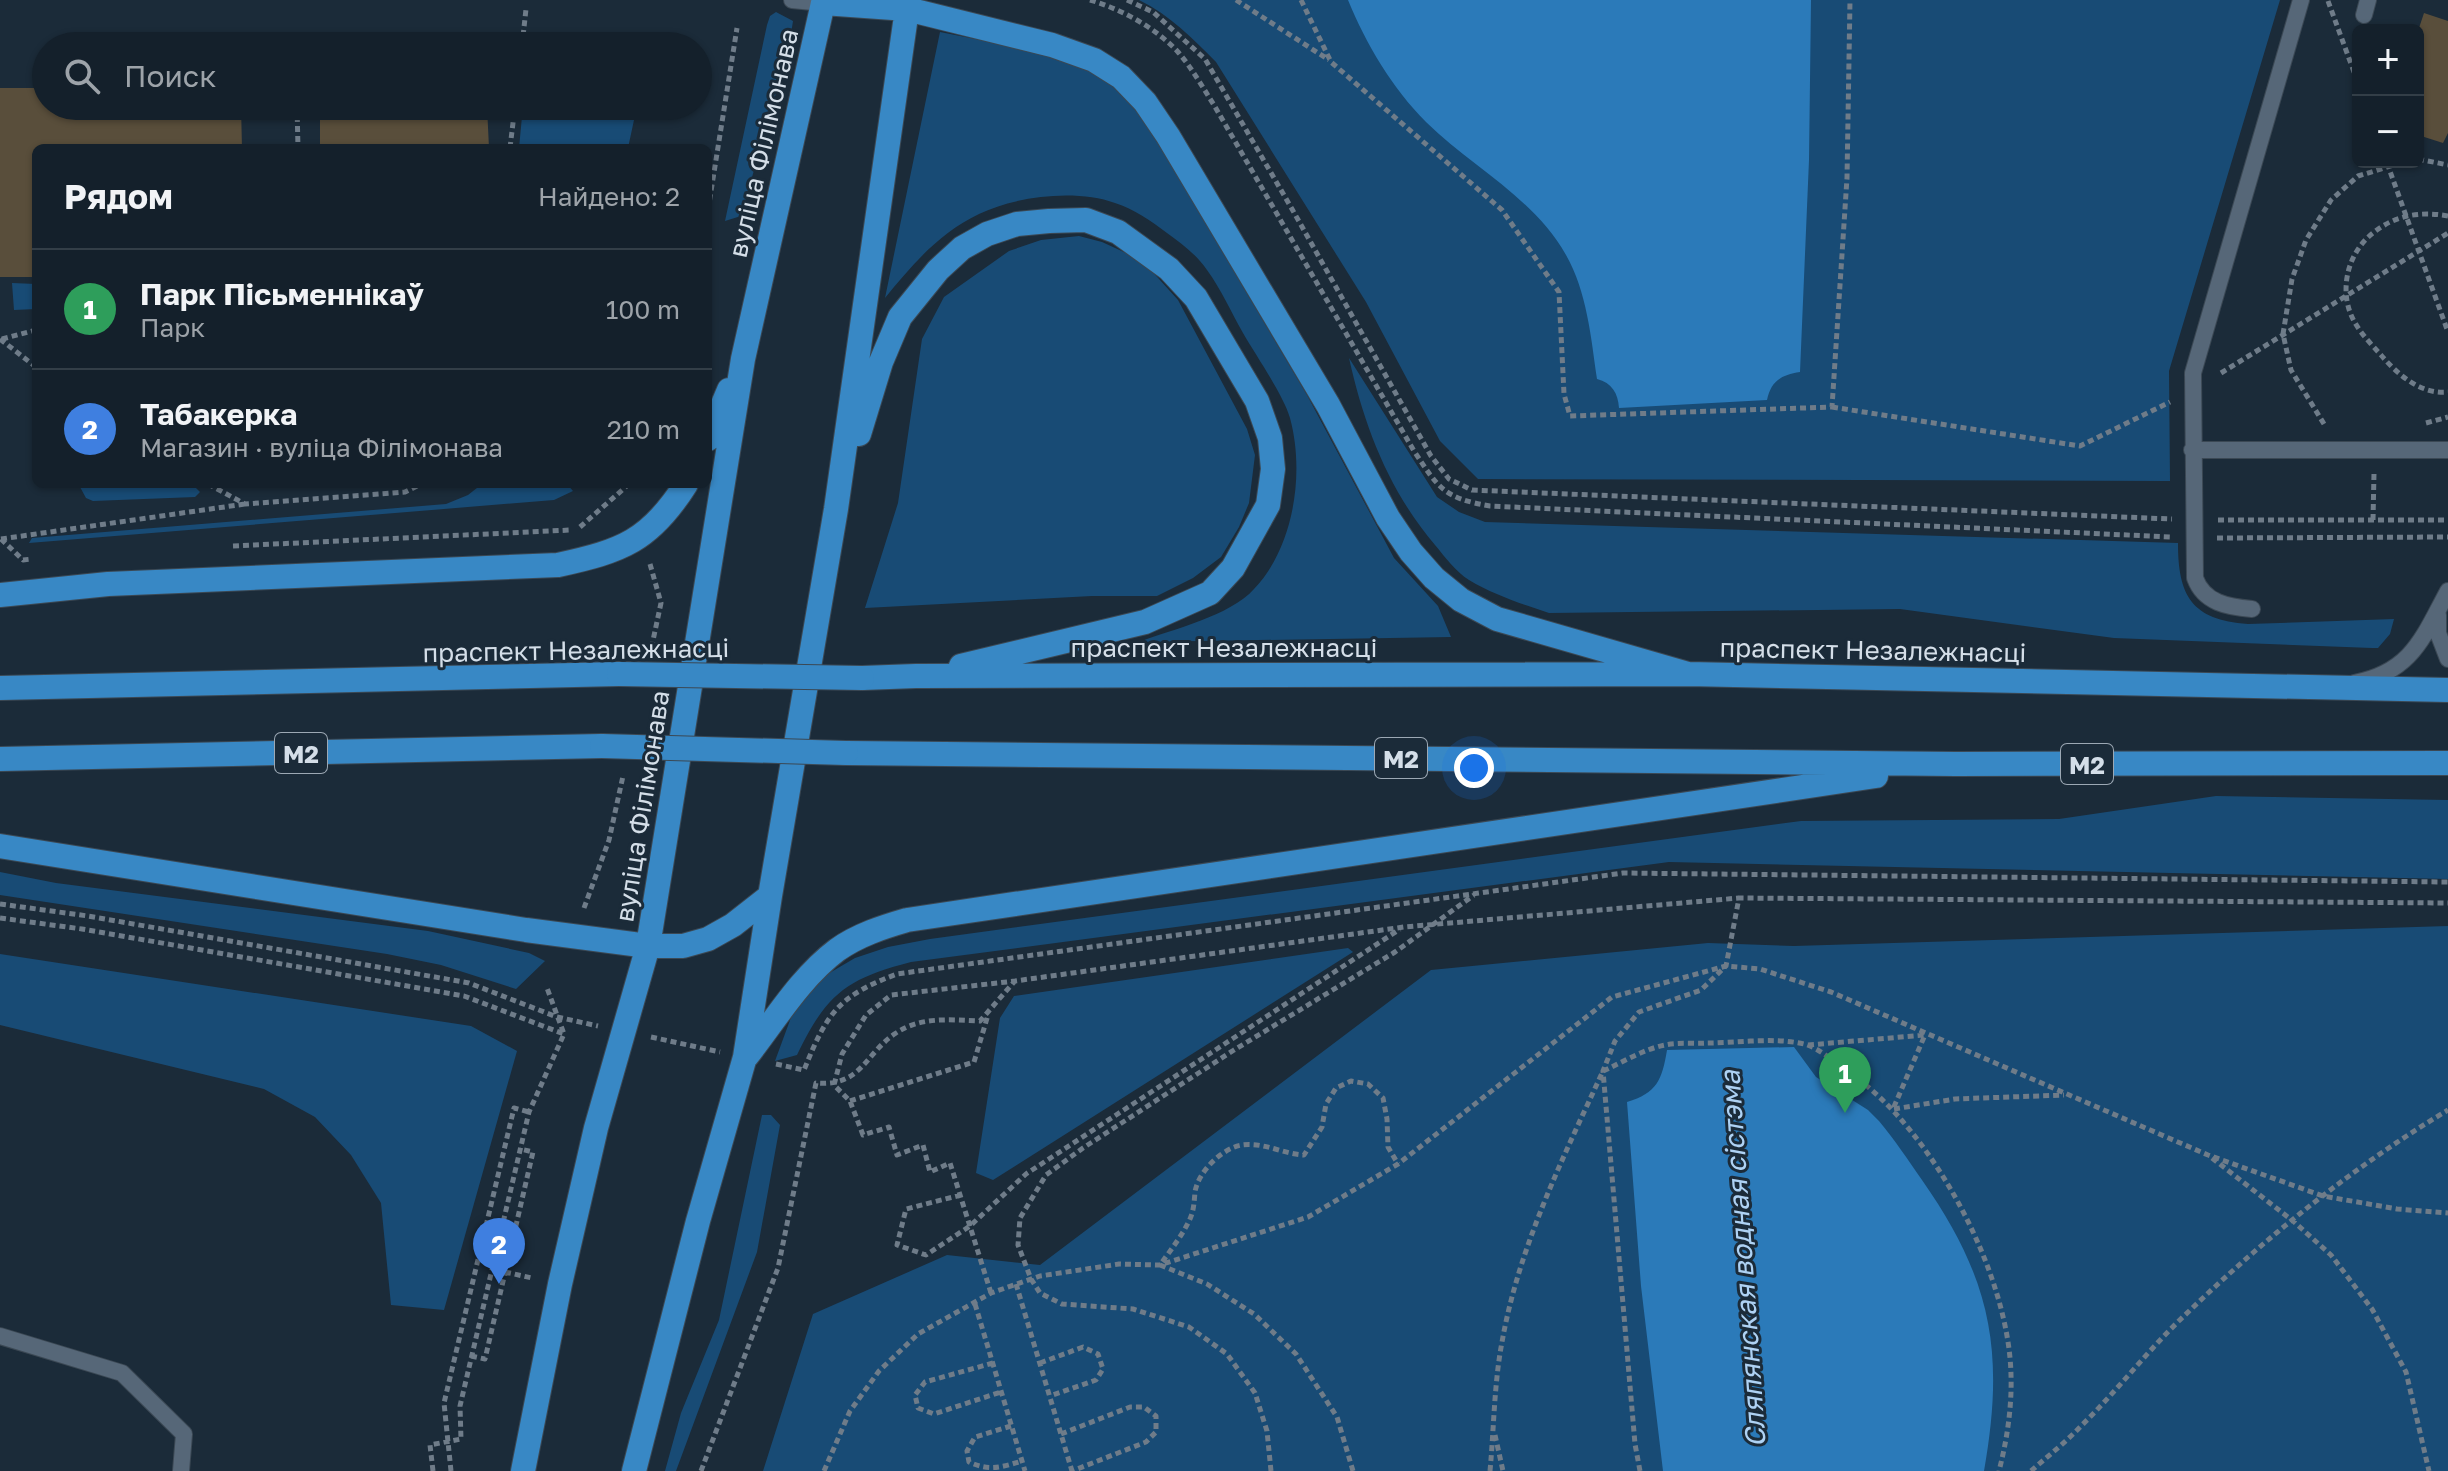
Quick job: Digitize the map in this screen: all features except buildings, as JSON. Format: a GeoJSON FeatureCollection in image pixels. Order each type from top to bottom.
{"type":"FeatureCollection","features":[{"type":"Feature","properties":{"kind":"main road"},"geometry":{"type":"LineString","coordinates":[[823,3],[907,9],[1052,45],[1094,60],[1121,77],[1145,102],[1168,136],[1328,405],[1388,518],[1411,552],[1434,578],[1461,600],[1497,619],[1688,674]]}},
{"type":"Feature","properties":{"kind":"main road","name":"вуліца Філімонава"},"geometry":{"type":"LineString","coordinates":[[523,1471],[560,1284],[596,1128],[648,946],[743,359],[823,3]]}},
{"type":"Feature","properties":{"kind":"main road"},"geometry":{"type":"LineString","coordinates":[[634,1471],[698,1221],[745,1057],[836,509],[907,9]]}},
{"type":"Feature","properties":{"kind":"main road"},"geometry":{"type":"LineString","coordinates":[[836,509],[881,362],[900,317],[938,270],[962,248],[987,234],[1017,224],[1086,220],[1118,232],[1145,249],[1196,298],[1257,401],[1270,438],[1273,469],[1268,505],[1233,568],[1210,593],[1145,622],[916,676]]}},
{"type":"Feature","properties":{"kind":"main road"},"geometry":{"type":"LineString","coordinates":[[712,430],[743,359]]}},
{"type":"Feature","properties":{"kind":"main road"},"geometry":{"type":"LineString","coordinates":[[0,595],[108,584],[558,565],[615,551],[637,539],[672,506],[683,488]]}},
{"type":"Feature","properties":{"kind":"main road","name":"праспект Незалежнасці"},"geometry":{"type":"LineString","coordinates":[[0,688],[619,674],[862,678],[1688,674],[2448,690]]}},
{"type":"Feature","properties":{"kind":"main road","name":"М2"},"geometry":{"type":"LineString","coordinates":[[0,759],[602,746],[846,753],[1956,764],[2448,763]]}},
{"type":"Feature","properties":{"kind":"main road"},"geometry":{"type":"LineString","coordinates":[[745,1057],[807,978],[838,949],[871,931],[907,920],[1956,764]]}},
{"type":"Feature","properties":{"kind":"main road"},"geometry":{"type":"LineString","coordinates":[[0,846],[526,930],[648,946],[683,946],[708,939],[733,925],[770,896]]}},
{"type":"Feature","properties":{"kind":"lane"},"geometry":{"type":"LineString","coordinates":[[792,0],[823,3]]}},
{"type":"Feature","properties":{"kind":"lane"},"geometry":{"type":"LineString","coordinates":[[2252,609],[2226,606],[2203,592],[2198,585],[2194,570],[2191,392],[2196,358],[2301,0]]}},
{"type":"Feature","properties":{"kind":"lane"},"geometry":{"type":"LineString","coordinates":[[2192,450],[2448,450]]}},
{"type":"Feature","properties":{"kind":"lane"},"geometry":{"type":"LineString","coordinates":[[2448,592],[2437,624],[2441,645],[2448,659]]}},
{"type":"Feature","properties":{"kind":"lane"},"geometry":{"type":"LineString","coordinates":[[2324,688],[2359,682],[2404,661],[2425,637],[2448,592]]}},
{"type":"Feature","properties":{"kind":"lane"},"geometry":{"type":"LineString","coordinates":[[0,1336],[122,1373],[184,1434],[181,1471]]}},
{"type":"Feature","properties":{"kind":"path"},"geometry":{"type":"LineString","coordinates":[[1090,0],[1133,18],[1176,50],[1214,105],[1414,451],[1434,482],[1459,500],[1490,506],[2194,538],[2448,537]]}},
{"type":"Feature","properties":{"kind":"path"},"geometry":{"type":"LineString","coordinates":[[1127,0],[1153,12],[1205,59],[1431,456],[1449,479],[1472,490],[2193,520],[2448,520]]}},
{"type":"Feature","properties":{"kind":"path"},"geometry":{"type":"LineString","coordinates":[[1236,0],[1331,62],[1502,210],[1559,292],[1564,394],[1570,416],[1832,407],[2080,446],[2191,392],[2448,233]]}},
{"type":"Feature","properties":{"kind":"path"},"geometry":{"type":"LineString","coordinates":[[1301,0],[1331,62]]}},
{"type":"Feature","properties":{"kind":"path"},"geometry":{"type":"LineString","coordinates":[[1832,407],[1847,178],[1850,0]]}},
{"type":"Feature","properties":{"kind":"path"},"geometry":{"type":"LineString","coordinates":[[2327,0],[2352,67]]}},
{"type":"Feature","properties":{"kind":"path"},"geometry":{"type":"LineString","coordinates":[[524,32],[526,9]]}},
{"type":"Feature","properties":{"kind":"path"},"geometry":{"type":"LineString","coordinates":[[712,185],[737,28]]}},
{"type":"Feature","properties":{"kind":"path"},"geometry":{"type":"LineString","coordinates":[[297,120],[298,144]]}},
{"type":"Feature","properties":{"kind":"path"},"geometry":{"type":"LineString","coordinates":[[510,144],[513,120]]}},
{"type":"Feature","properties":{"kind":"path"},"geometry":{"type":"LineString","coordinates":[[2424,160],[2448,165]]}},
{"type":"Feature","properties":{"kind":"path"},"geometry":{"type":"LineString","coordinates":[[2324,424],[2291,370],[2283,334],[2292,279],[2306,240],[2331,200],[2358,176],[2376,168]]}},
{"type":"Feature","properties":{"kind":"path"},"geometry":{"type":"LineString","coordinates":[[2390,168],[2448,332]]}},
{"type":"Feature","properties":{"kind":"path"},"geometry":{"type":"LineString","coordinates":[[2448,216],[2435,213],[2406,215],[2388,221],[2367,238],[2346,273],[2353,320],[2391,367],[2416,386],[2440,393],[2448,392]]}},
{"type":"Feature","properties":{"kind":"path"},"geometry":{"type":"LineString","coordinates":[[0,339],[32,331]]}},
{"type":"Feature","properties":{"kind":"path"},"geometry":{"type":"LineString","coordinates":[[0,339],[32,364]]}},
{"type":"Feature","properties":{"kind":"path"},"geometry":{"type":"LineString","coordinates":[[215,488],[245,504]]}},
{"type":"Feature","properties":{"kind":"path"},"geometry":{"type":"LineString","coordinates":[[0,539],[245,504],[405,492],[413,488]]}},
{"type":"Feature","properties":{"kind":"path"},"geometry":{"type":"LineString","coordinates":[[223,547],[578,529],[624,488]]}},
{"type":"Feature","properties":{"kind":"path"},"geometry":{"type":"LineString","coordinates":[[0,539],[23,560],[38,559]]}},
{"type":"Feature","properties":{"kind":"path"},"geometry":{"type":"LineString","coordinates":[[0,904],[88,916],[469,983],[557,1017],[804,1070],[819,1032],[841,1004],[863,987],[897,974],[1623,873],[2448,882]]}},
{"type":"Feature","properties":{"kind":"path"},"geometry":{"type":"LineString","coordinates":[[1271,1471],[1267,1431],[1255,1393],[1227,1354],[1189,1327],[1133,1309],[1062,1304],[1040,1293],[1018,1245],[1020,1218],[1046,1175],[1192,1076],[1395,952],[1476,893]]}},
{"type":"Feature","properties":{"kind":"path"},"geometry":{"type":"LineString","coordinates":[[1490,1471],[1502,1343],[1523,1256],[1561,1162],[1615,1041],[1639,1012],[1701,990],[1726,966],[1739,898]]}},
{"type":"Feature","properties":{"kind":"path"},"geometry":{"type":"LineString","coordinates":[[834,1085],[842,1054],[866,1015],[891,995],[1436,923],[1739,898],[2448,903]]}},
{"type":"Feature","properties":{"kind":"path"},"geometry":{"type":"LineString","coordinates":[[0,918],[82,929],[464,996],[564,1034]]}},
{"type":"Feature","properties":{"kind":"path"},"geometry":{"type":"LineString","coordinates":[[961,1195],[906,1209],[897,1245],[926,1255],[970,1226],[1026,1174],[1404,927]]}},
{"type":"Feature","properties":{"kind":"path"},"geometry":{"type":"LineString","coordinates":[[824,1471],[850,1411],[879,1371],[918,1334],[991,1293],[1031,1279],[1119,1264],[1160,1265],[1308,1217],[1398,1164],[1612,997],[1726,966],[1760,969],[1831,992],[2208,1155],[2323,1196],[2397,1209],[2448,1213]]}},
{"type":"Feature","properties":{"kind":"path"},"geometry":{"type":"LineString","coordinates":[[701,1471],[778,1268],[816,1083],[834,1085],[857,1072],[895,1034],[927,1019],[980,1021],[1015,981]]}},
{"type":"Feature","properties":{"kind":"path"},"geometry":{"type":"LineString","coordinates":[[433,1471],[430,1445],[461,1439],[459,1413],[529,1112],[564,1034],[547,988]]}},
{"type":"Feature","properties":{"kind":"path"},"geometry":{"type":"LineString","coordinates":[[850,1101],[974,1062],[989,1013]]}},
{"type":"Feature","properties":{"kind":"path"},"geometry":{"type":"LineString","coordinates":[[1603,1071],[1665,1044],[1785,1041],[1807,1045],[1925,1035]]}},
{"type":"Feature","properties":{"kind":"path"},"geometry":{"type":"LineString","coordinates":[[1893,1109],[1925,1035]]}},
{"type":"Feature","properties":{"kind":"path"},"geometry":{"type":"LineString","coordinates":[[1807,1045],[1868,1086],[1893,1109],[1942,1174],[1979,1247],[1994,1287],[2011,1373],[2010,1412],[1999,1471]]}},
{"type":"Feature","properties":{"kind":"path"},"geometry":{"type":"LineString","coordinates":[[1603,1071],[1635,1444],[1640,1471]]}},
{"type":"Feature","properties":{"kind":"path"},"geometry":{"type":"LineString","coordinates":[[1160,1265],[1188,1223],[1195,1206],[1195,1190],[1202,1175],[1217,1158],[1239,1145],[1263,1145],[1304,1155],[1322,1127],[1326,1104],[1336,1088],[1351,1081],[1368,1084],[1383,1098],[1388,1147],[1398,1164]]}},
{"type":"Feature","properties":{"kind":"path"},"geometry":{"type":"LineString","coordinates":[[834,1085],[850,1101],[863,1135],[889,1127],[897,1155],[923,1145],[930,1172],[950,1163],[991,1293]]}},
{"type":"Feature","properties":{"kind":"path"},"geometry":{"type":"LineString","coordinates":[[1893,1109],[1955,1099],[2068,1095]]}},
{"type":"Feature","properties":{"kind":"path"},"geometry":{"type":"LineString","coordinates":[[451,1471],[444,1403],[514,1108],[529,1112]]}},
{"type":"Feature","properties":{"kind":"path"},"geometry":{"type":"LineString","coordinates":[[2031,1471],[2080,1428],[2183,1317],[2252,1253],[2398,1140],[2448,1110]]}},
{"type":"Feature","properties":{"kind":"path"},"geometry":{"type":"LineString","coordinates":[[471,1356],[485,1359],[492,1330],[533,1152],[520,1149]]}},
{"type":"Feature","properties":{"kind":"path"},"geometry":{"type":"LineString","coordinates":[[2208,1155],[2293,1221],[2331,1255],[2372,1309],[2406,1372],[2429,1471]]}},
{"type":"Feature","properties":{"kind":"path"},"geometry":{"type":"LineString","coordinates":[[1160,1265],[1207,1284],[1254,1314],[1296,1354],[1337,1417],[1353,1471]]}},
{"type":"Feature","properties":{"kind":"path"},"geometry":{"type":"LineString","coordinates":[[1016,1284],[1072,1471],[1146,1442],[1156,1432],[1156,1416],[1144,1407],[1130,1407],[1061,1434]]}},
{"type":"Feature","properties":{"kind":"path"},"geometry":{"type":"LineString","coordinates":[[975,1304],[1025,1471]]}},
{"type":"Feature","properties":{"kind":"path"},"geometry":{"type":"LineString","coordinates":[[1040,1363],[1083,1347],[1098,1354],[1103,1369],[1096,1380],[1050,1396]]}},
{"type":"Feature","properties":{"kind":"path"},"geometry":{"type":"LineString","coordinates":[[993,1363],[925,1382],[915,1395],[918,1408],[934,1414],[1001,1392]]}},
{"type":"Feature","properties":{"kind":"path"},"geometry":{"type":"LineString","coordinates":[[1011,1426],[975,1437],[967,1451],[969,1462],[980,1471],[1022,1461]]}},
{"type":"Feature","properties":{"kind":"path"},"geometry":{"type":"LineString","coordinates":[[1494,1430],[1503,1471]]}},
{"type":"Feature","properties":{"kind":"path"},"geometry":{"type":"LineString","coordinates":[[828,1461],[834,1471]]}},
{"type":"Feature","properties":{"kind":"shaded area"},"geometry":{"type":"Polygon","coordinates":[[[1139,0],[2280,0],[2169,371],[2170,481],[1478,479],[1440,441],[1366,302],[1216,62],[1171,20],[1139,0]]]}},
{"type":"Feature","properties":{"kind":"shaded area"},"geometry":{"type":"Polygon","coordinates":[[[776,12],[793,21],[789,47],[741,216],[725,221],[767,25],[770,16],[776,12]]]}},
{"type":"Feature","properties":{"kind":"shaded area"},"geometry":{"type":"Polygon","coordinates":[[[940,32],[1069,61],[1108,79],[1132,99],[1307,395],[1394,558],[1438,606],[1451,637],[1139,642],[1231,607],[1254,589],[1268,572],[1279,552],[1293,508],[1296,462],[1290,418],[1276,387],[1203,265],[1194,254],[1155,224],[1115,203],[1082,196],[1046,196],[1010,203],[979,214],[939,240],[885,298],[940,32]]]}},
{"type":"Feature","properties":{"kind":"shaded area"},"geometry":{"type":"Polygon","coordinates":[[[522,120],[634,120],[629,144],[519,144],[522,120]]]}},
{"type":"Feature","properties":{"kind":"shaded area"},"geometry":{"type":"Polygon","coordinates":[[[1079,236],[1126,253],[1150,269],[1178,300],[1247,429],[1255,455],[1249,503],[1239,527],[1221,557],[1193,578],[1157,596],[1092,596],[865,608],[898,503],[922,339],[944,297],[1009,251],[1041,240],[1079,236]]]}},
{"type":"Feature","properties":{"kind":"shaded area"},"geometry":{"type":"Polygon","coordinates":[[[12,283],[32,284],[32,309],[14,310],[12,283]]]}},
{"type":"Feature","properties":{"kind":"shaded area"},"geometry":{"type":"Polygon","coordinates":[[[1349,358],[1437,497],[1459,512],[1485,522],[2178,543],[2185,590],[2192,602],[2213,617],[2248,624],[2394,619],[2390,634],[2378,648],[2372,648],[2114,638],[1900,609],[1549,613],[1498,595],[1469,580],[1451,564],[1419,524],[1380,457],[1362,408],[1349,358]]]}},
{"type":"Feature","properties":{"kind":"shaded area"},"geometry":{"type":"Polygon","coordinates":[[[81,488],[196,488],[200,492],[195,497],[93,501],[86,498],[81,488]]]}},
{"type":"Feature","properties":{"kind":"shaded area"},"geometry":{"type":"Polygon","coordinates":[[[477,488],[570,488],[573,491],[554,500],[29,543],[32,538],[446,504],[477,488]]]}},
{"type":"Feature","properties":{"kind":"shaded area"},"geometry":{"type":"Polygon","coordinates":[[[2216,796],[2448,800],[2448,879],[1669,862],[911,962],[869,975],[840,992],[818,1018],[797,1055],[775,1061],[793,1012],[826,975],[855,958],[888,947],[930,939],[1801,821],[2059,819],[2216,796]]]}},
{"type":"Feature","properties":{"kind":"shaded area"},"geometry":{"type":"Polygon","coordinates":[[[0,872],[56,883],[428,931],[529,953],[545,961],[516,989],[441,965],[387,954],[0,895],[0,872]]]}},
{"type":"Feature","properties":{"kind":"shaded area"},"geometry":{"type":"Polygon","coordinates":[[[2448,926],[2448,1471],[763,1471],[813,1314],[947,1255],[1040,1265],[1431,970],[1708,943],[1794,946],[2448,926]]]}},
{"type":"Feature","properties":{"kind":"shaded area"},"geometry":{"type":"Polygon","coordinates":[[[1348,948],[1353,952],[993,1180],[976,1173],[1000,1018],[1014,996],[1348,948]]]}},
{"type":"Feature","properties":{"kind":"shaded area"},"geometry":{"type":"Polygon","coordinates":[[[0,954],[471,1026],[517,1051],[444,1310],[391,1305],[381,1203],[351,1155],[315,1117],[264,1089],[0,1025],[0,954]]]}},
{"type":"Feature","properties":{"kind":"shaded area"},"geometry":{"type":"Polygon","coordinates":[[[762,1115],[771,1115],[780,1125],[757,1252],[676,1471],[665,1471],[681,1413],[719,1320],[762,1115]]]}},
{"type":"Feature","properties":{"kind":"water"},"geometry":{"type":"Polygon","coordinates":[[[1348,0],[1811,0],[1809,160],[1800,372],[1778,380],[1767,400],[1619,408],[1613,389],[1597,379],[1587,315],[1579,284],[1566,255],[1537,216],[1444,139],[1402,95],[1381,65],[1348,0]]]}},
{"type":"Feature","properties":{"kind":"water","name":"Сляпянская водная сістэма"},"geometry":{"type":"Polygon","coordinates":[[[1794,1047],[1816,1077],[1868,1110],[1879,1121],[1946,1216],[1964,1251],[1978,1285],[1992,1353],[1993,1389],[1984,1471],[1663,1471],[1641,1286],[1627,1102],[1652,1090],[1663,1070],[1667,1050],[1794,1047]]]}},
{"type":"Feature","properties":{"kind":"place","name":"Парк Пісьменнікаў"},"geometry":{"type":"Point","coordinates":[1845,1113]}},
{"type":"Feature","properties":{"kind":"place","name":"Табакерка"},"geometry":{"type":"Point","coordinates":[499,1284]}}]}
